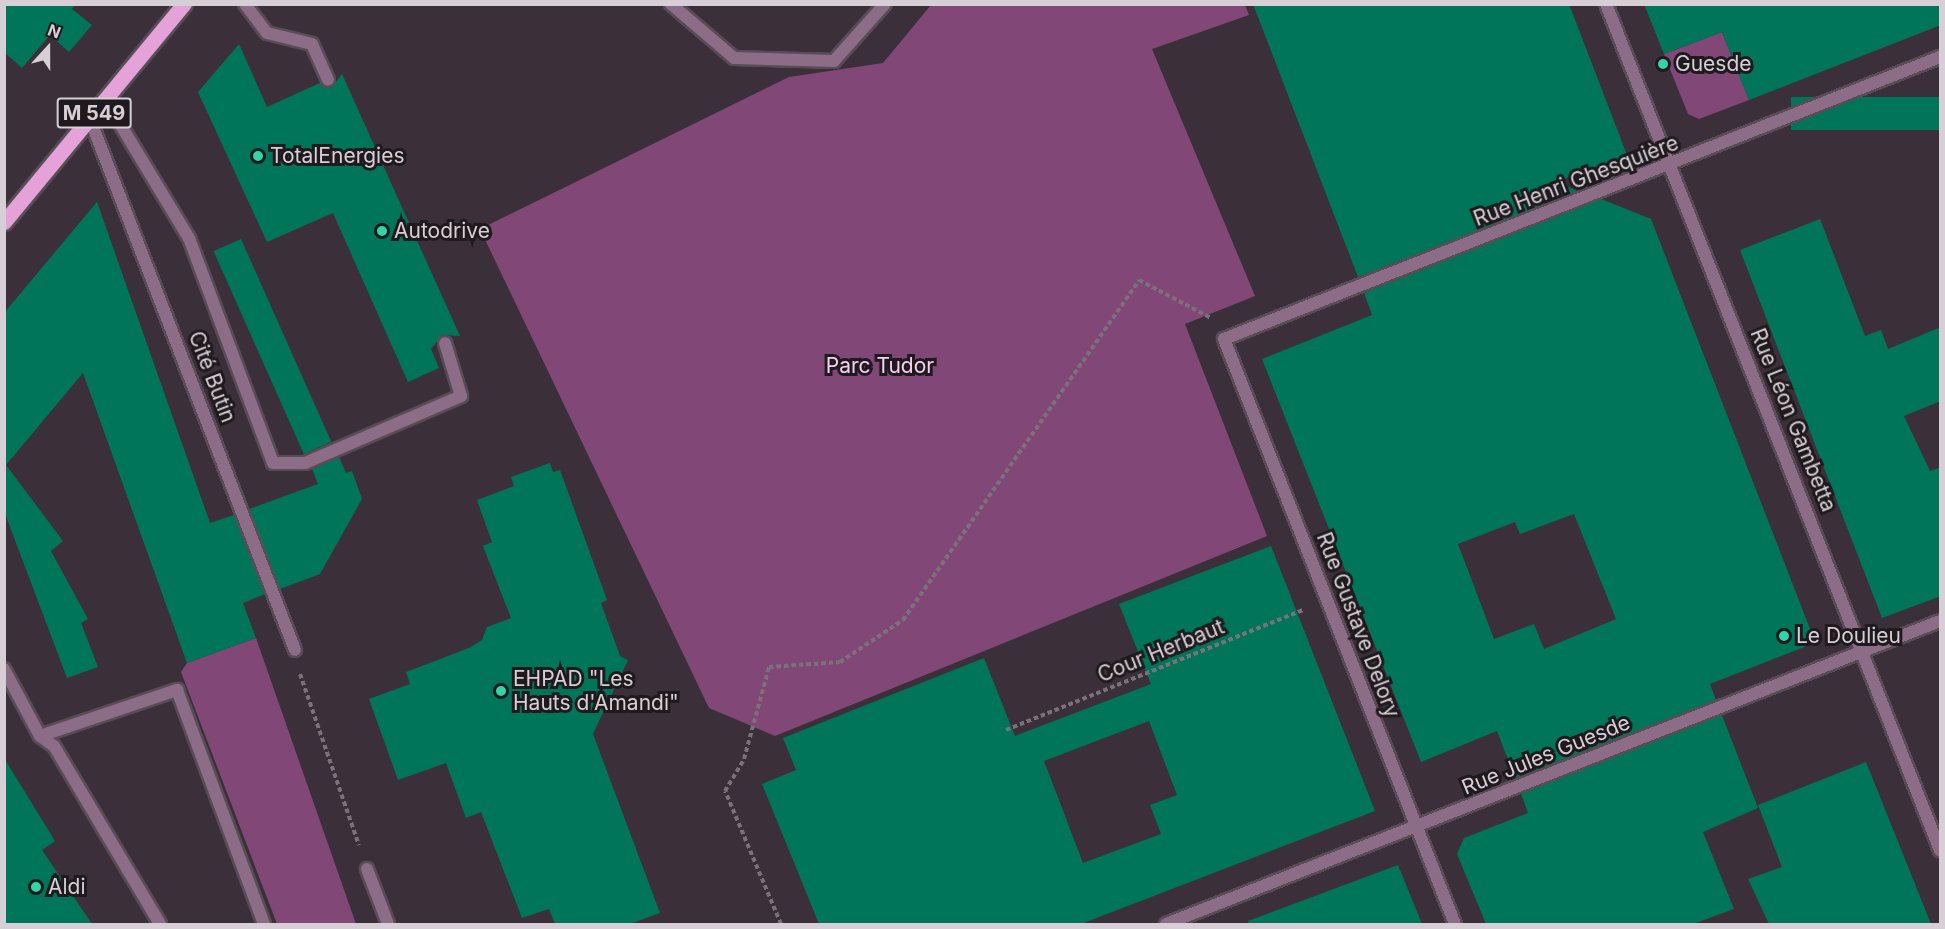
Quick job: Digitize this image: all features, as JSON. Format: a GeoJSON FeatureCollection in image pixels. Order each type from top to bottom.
{"type":"FeatureCollection","features":[{"type":"Feature","properties":{"kind":"main road","name":"M 549"},"geometry":{"type":"LineString","coordinates":[[4,222],[184,4]]}},
{"type":"Feature","properties":{"kind":"street"},"geometry":{"type":"LineString","coordinates":[[245,4],[267,33],[312,44],[328,80]]}},
{"type":"Feature","properties":{"kind":"street"},"geometry":{"type":"LineString","coordinates":[[671,4],[734,58],[834,62],[885,4]]}},
{"type":"Feature","properties":{"kind":"street","name":"Rue Léon Gambetta"},"geometry":{"type":"LineString","coordinates":[[1606,4],[1941,850]]}},
{"type":"Feature","properties":{"kind":"street","name":"Rue Henri Ghesquière"},"geometry":{"type":"LineString","coordinates":[[1224,339],[1941,57]]}},
{"type":"Feature","properties":{"kind":"street"},"geometry":{"type":"LineString","coordinates":[[105,99],[189,238],[273,463],[305,464],[461,396],[445,343]]}},
{"type":"Feature","properties":{"kind":"street","name":"Cité Butin"},"geometry":{"type":"LineString","coordinates":[[90,119],[295,650]]}},
{"type":"Feature","properties":{"kind":"street","name":"Rue Gustave Delory"},"geometry":{"type":"LineString","coordinates":[[1224,339],[1455,924]]}},
{"type":"Feature","properties":{"kind":"street","name":"Rue Jules Guesde"},"geometry":{"type":"LineString","coordinates":[[1166,924],[1941,621]]}},
{"type":"Feature","properties":{"kind":"street"},"geometry":{"type":"LineString","coordinates":[[4,669],[40,736],[54,746],[160,924]]}},
{"type":"Feature","properties":{"kind":"street"},"geometry":{"type":"LineString","coordinates":[[40,736],[177,690],[264,924]]}},
{"type":"Feature","properties":{"kind":"street"},"geometry":{"type":"LineString","coordinates":[[367,870],[388,924]]}},
{"type":"Feature","properties":{"kind":"path"},"geometry":{"type":"LineString","coordinates":[[781,924],[725,791],[744,759],[769,667],[840,662],[903,620],[1139,280],[1209,315]]}},
{"type":"Feature","properties":{"kind":"path","name":"Cour Herbaut"},"geometry":{"type":"LineString","coordinates":[[1006,730],[1327,600]]}},
{"type":"Feature","properties":{"kind":"path"},"geometry":{"type":"LineString","coordinates":[[295,650],[367,870]]}},
{"type":"Feature","properties":{"kind":"green space","name":"Parc Tudor"},"geometry":{"type":"Polygon","coordinates":[[[931,5],[1245,5],[1249,15],[1152,49],[1255,296],[1185,324],[1267,536],[775,736],[709,708],[480,229],[789,77],[883,63],[931,5]]]}},
{"type":"Feature","properties":{"kind":"green space"},"geometry":{"type":"Polygon","coordinates":[[[1722,32],[1749,100],[1699,119],[1688,114],[1664,54],[1722,32]]]}},
{"type":"Feature","properties":{"kind":"green space"},"geometry":{"type":"Polygon","coordinates":[[[256,638],[356,924],[277,924],[181,672],[187,663],[256,638]]]}},
{"type":"Feature","properties":{"kind":"building"},"geometry":{"type":"Polygon","coordinates":[[[4,4],[76,4],[72,9],[92,25],[69,52],[50,35],[22,68],[4,52],[4,4]]]}},
{"type":"Feature","properties":{"kind":"building"},"geometry":{"type":"Polygon","coordinates":[[[1253,4],[1569,4],[1627,155],[1556,182],[1578,191],[1358,277],[1253,4]]]}},
{"type":"Feature","properties":{"kind":"building"},"geometry":{"type":"Polygon","coordinates":[[[1644,4],[1941,4],[1941,25],[1749,100],[1722,32],[1664,54],[1644,4]]]}},
{"type":"Feature","properties":{"kind":"building"},"geometry":{"type":"Polygon","coordinates":[[[239,44],[267,107],[320,83],[331,88],[342,74],[460,336],[442,335],[431,349],[439,368],[408,382],[333,213],[267,242],[198,92],[239,44]]]}},
{"type":"Feature","properties":{"kind":"building"},"geometry":{"type":"Polygon","coordinates":[[[1791,97],[1940,97],[1940,130],[1791,130],[1791,97]]]}},
{"type":"Feature","properties":{"kind":"building"},"geometry":{"type":"Polygon","coordinates":[[[1601,199],[1651,219],[1812,634],[1807,646],[1710,684],[1716,700],[1515,778],[1497,731],[1421,762],[1262,359],[1372,315],[1364,293],[1601,199]],[[1574,514],[1520,534],[1515,522],[1458,544],[1494,639],[1534,624],[1544,649],[1616,619],[1574,514]]]}},
{"type":"Feature","properties":{"kind":"building"},"geometry":{"type":"Polygon","coordinates":[[[97,202],[210,523],[234,515],[265,594],[243,603],[256,638],[187,663],[83,373],[6,465],[63,541],[51,551],[88,619],[81,623],[98,667],[67,678],[4,511],[4,313],[97,202]]]}},
{"type":"Feature","properties":{"kind":"building"},"geometry":{"type":"Polygon","coordinates":[[[1820,219],[1865,336],[1881,330],[1888,349],[1941,327],[1941,401],[1904,416],[1930,471],[1941,467],[1941,596],[1882,618],[1740,250],[1820,219]]]}},
{"type":"Feature","properties":{"kind":"building"},"geometry":{"type":"Polygon","coordinates":[[[241,239],[331,442],[304,454],[214,251],[241,239]]]}},
{"type":"Feature","properties":{"kind":"building"},"geometry":{"type":"Polygon","coordinates":[[[339,457],[346,473],[352,471],[362,499],[320,574],[280,589],[249,509],[318,484],[312,469],[339,457]]]}},
{"type":"Feature","properties":{"kind":"building","name":"EHPAD \"Les Hauts d'Amandi\""},"geometry":{"type":"Polygon","coordinates":[[[550,463],[553,472],[560,470],[607,600],[601,603],[620,656],[628,660],[593,734],[660,913],[630,924],[555,924],[549,909],[522,918],[481,812],[466,818],[446,763],[398,780],[369,699],[410,684],[406,672],[469,648],[482,640],[487,627],[511,618],[483,546],[492,542],[477,500],[514,486],[511,477],[550,463]]]}},
{"type":"Feature","properties":{"kind":"building"},"geometry":{"type":"Polygon","coordinates":[[[1271,546],[1375,811],[1081,924],[819,924],[762,784],[796,770],[783,738],[984,658],[1015,736],[1151,684],[1119,604],[1271,546]],[[1149,721],[1044,761],[1083,863],[1161,834],[1150,805],[1177,795],[1149,721]]]}},
{"type":"Feature","properties":{"kind":"building"},"geometry":{"type":"Polygon","coordinates":[[[1722,715],[1758,808],[1703,832],[1734,909],[1693,924],[1486,924],[1457,854],[1464,838],[1528,813],[1521,794],[1722,715]]]}},
{"type":"Feature","properties":{"kind":"building","name":"Aldi"},"geometry":{"type":"Polygon","coordinates":[[[4,758],[55,841],[42,850],[92,924],[4,924],[4,758]]]}},
{"type":"Feature","properties":{"kind":"building"},"geometry":{"type":"Polygon","coordinates":[[[1866,762],[1931,924],[1769,924],[1748,879],[1782,867],[1758,805],[1866,762]]]}},
{"type":"Feature","properties":{"kind":"building"},"geometry":{"type":"Polygon","coordinates":[[[1398,865],[1422,924],[1249,924],[1248,921],[1398,865]]]}},
{"type":"Feature","properties":{"kind":"place","name":"Guesde"},"geometry":{"type":"Point","coordinates":[1663,64]}},
{"type":"Feature","properties":{"kind":"place","name":"TotalEnergies"},"geometry":{"type":"Point","coordinates":[258,156]}},
{"type":"Feature","properties":{"kind":"place","name":"Autodrive"},"geometry":{"type":"Point","coordinates":[382,231]}},
{"type":"Feature","properties":{"kind":"place","name":"Le Doulieu"},"geometry":{"type":"Point","coordinates":[1784,636]}},
{"type":"Feature","properties":{"kind":"place","name":"EHPAD \"Les Hauts d'Amandi\""},"geometry":{"type":"Point","coordinates":[501,691]}},
{"type":"Feature","properties":{"kind":"place","name":"Aldi"},"geometry":{"type":"Point","coordinates":[36,887]}}]}
